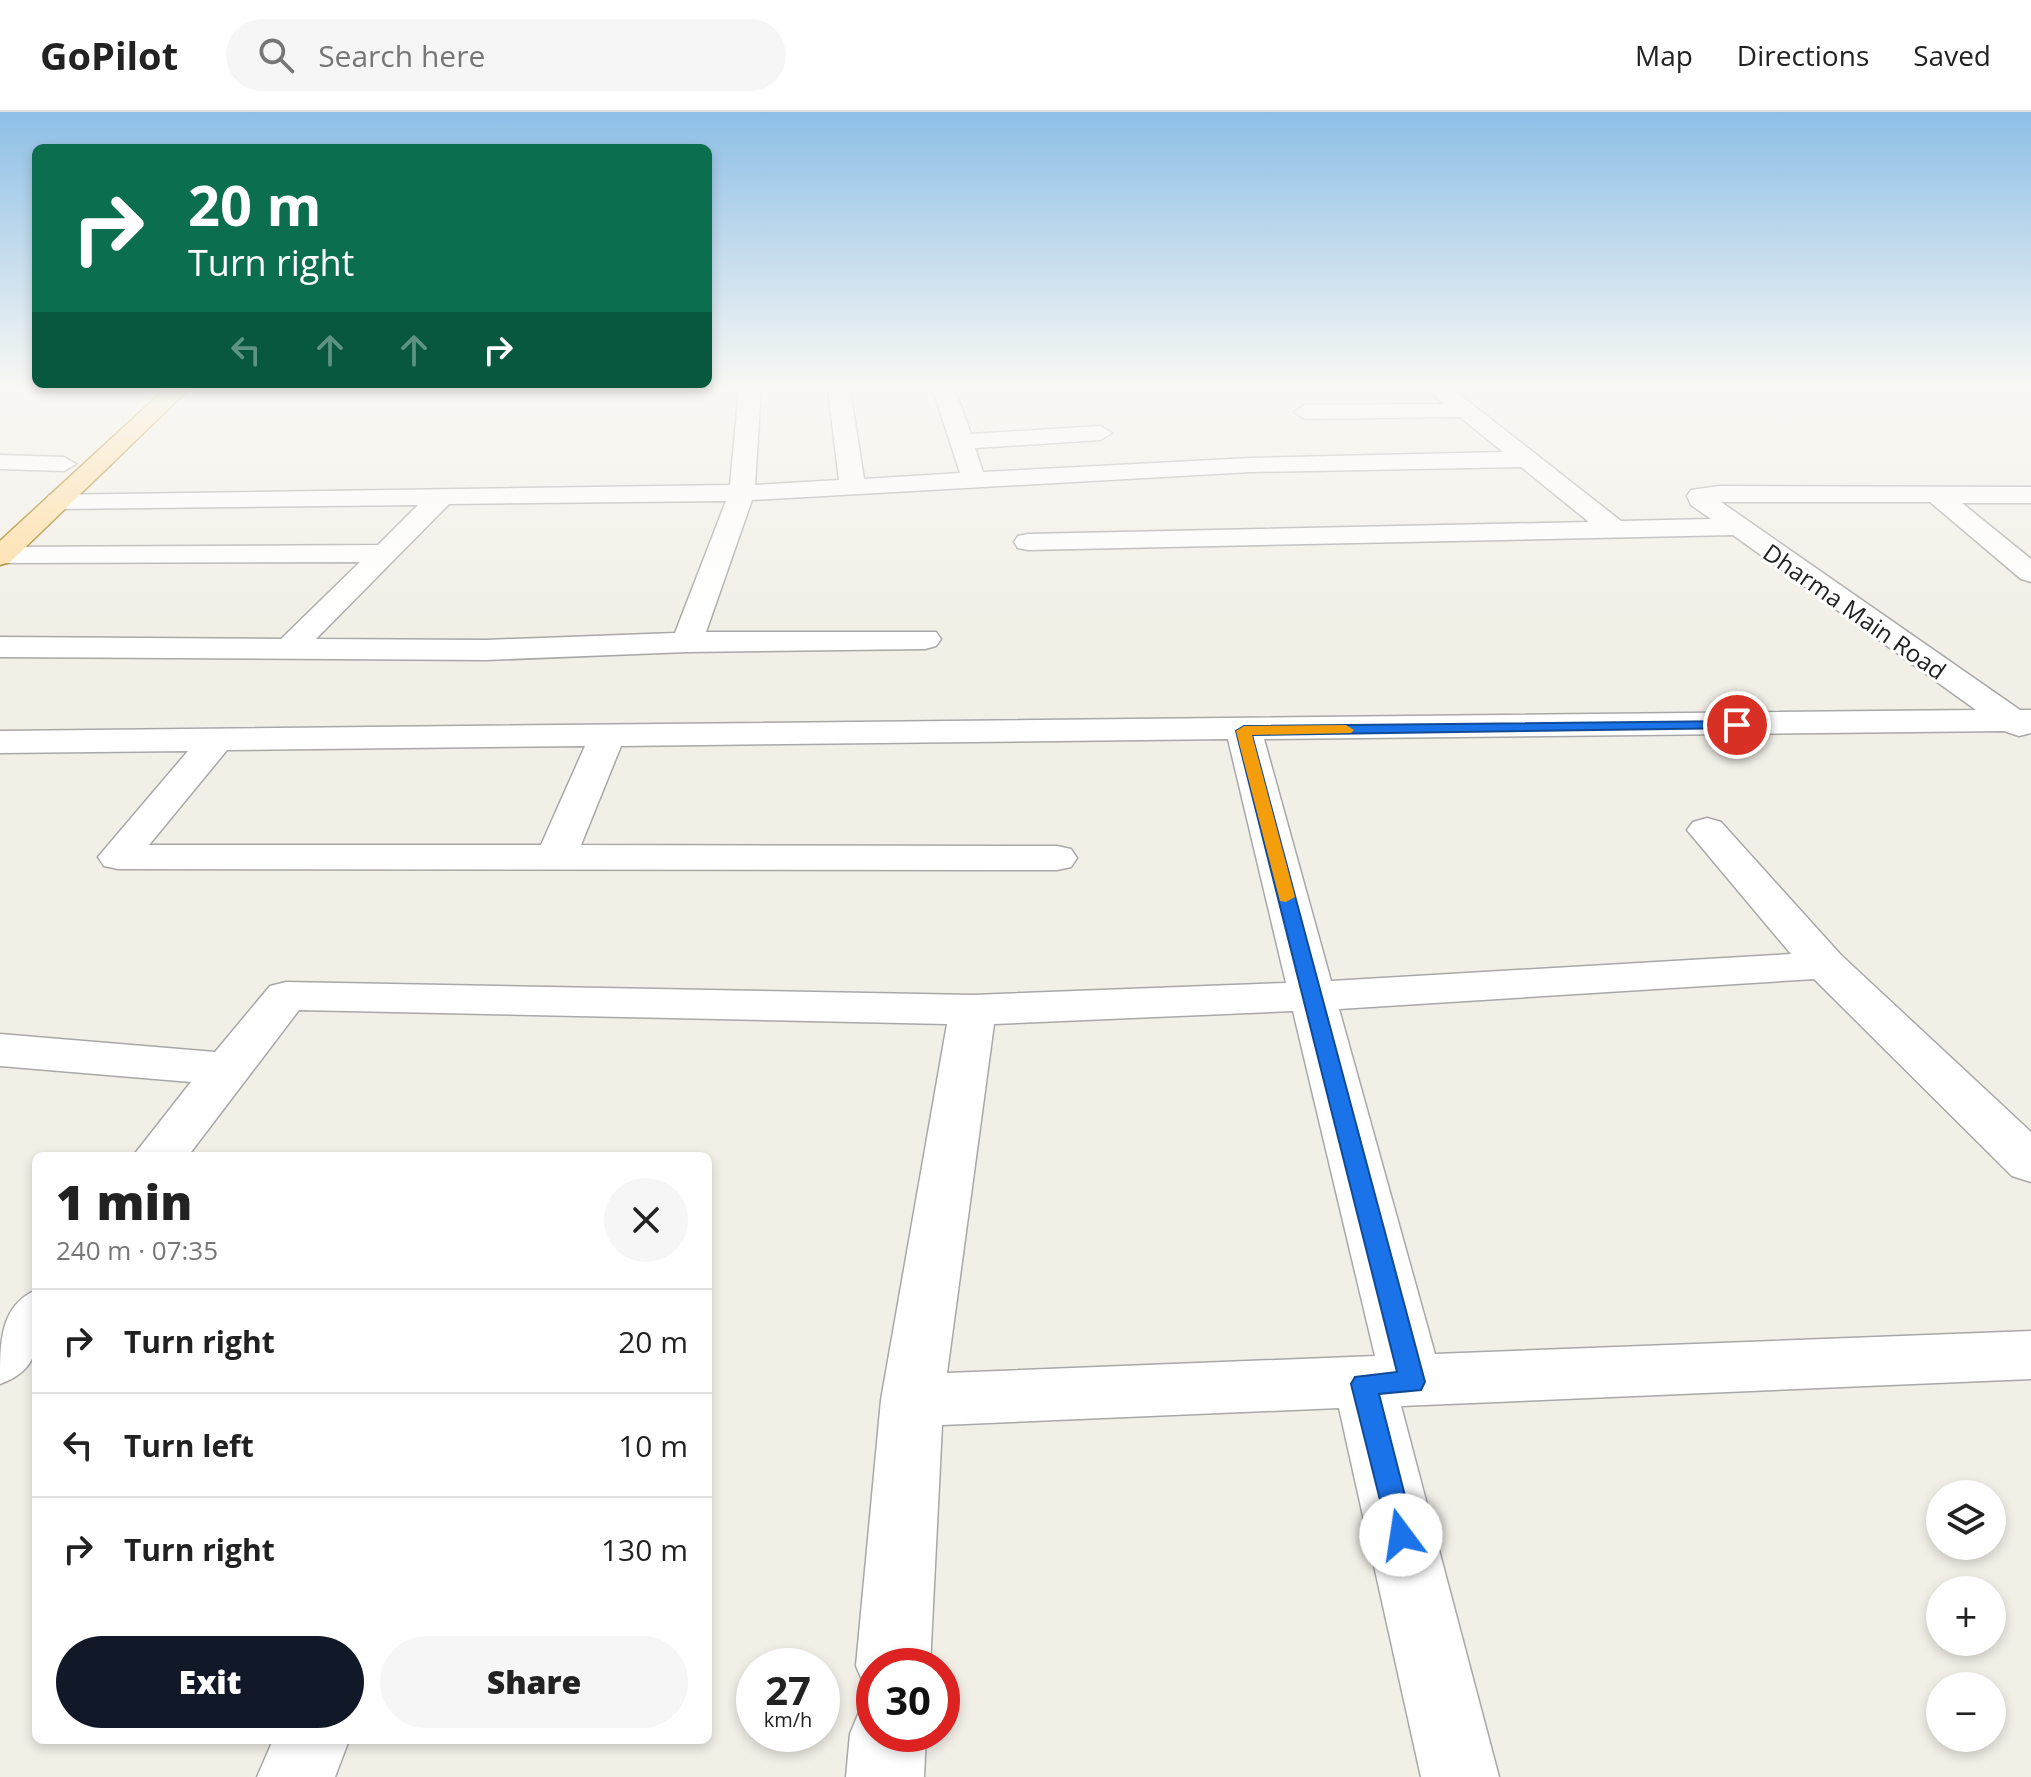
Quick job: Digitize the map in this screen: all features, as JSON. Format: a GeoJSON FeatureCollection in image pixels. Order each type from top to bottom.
{"type":"FeatureCollection","features":[{"type":"Feature","properties":{"kind":"main road"},"geometry":{"type":"LineString","coordinates":[[34,491],[60,468]]}},
{"type":"Feature","properties":{"kind":"main road"},"geometry":{"type":"LineString","coordinates":[[0,555],[94,468]]}},
{"type":"Feature","properties":{"kind":"street"},"geometry":{"type":"LineString","coordinates":[[687,642],[742,493],[744,468]]}},
{"type":"Feature","properties":{"kind":"street"},"geometry":{"type":"LineString","coordinates":[[850,468],[853,487]]}},
{"type":"Feature","properties":{"kind":"street"},"geometry":{"type":"LineString","coordinates":[[970,468],[974,479]]}},
{"type":"Feature","properties":{"kind":"street"},"geometry":{"type":"LineString","coordinates":[[58,501],[742,493],[1198,468]]}},
{"type":"Feature","properties":{"kind":"street"},"geometry":{"type":"LineString","coordinates":[[1539,468],[1613,528]]}},
{"type":"Feature","properties":{"kind":"street","name":"Dharma Main Road"},"geometry":{"type":"LineString","coordinates":[[1938,496],[1719,494],[1700,496],[1700,499],[1733,527],[2026,725]]}},
{"type":"Feature","properties":{"kind":"street"},"geometry":{"type":"LineString","coordinates":[[1938,496],[2031,495]]}},
{"type":"Feature","properties":{"kind":"street"},"geometry":{"type":"LineString","coordinates":[[1938,496],[2031,573]]}},
{"type":"Feature","properties":{"kind":"street"},"geometry":{"type":"LineString","coordinates":[[289,649],[441,497]]}},
{"type":"Feature","properties":{"kind":"street"},"geometry":{"type":"LineString","coordinates":[[1028,542],[1733,527]]}},
{"type":"Feature","properties":{"kind":"street"},"geometry":{"type":"LineString","coordinates":[[0,555],[386,553]]}},
{"type":"Feature","properties":{"kind":"street"},"geometry":{"type":"LineString","coordinates":[[0,647],[486,650],[687,642],[925,639]]}},
{"type":"Feature","properties":{"kind":"street"},"geometry":{"type":"LineString","coordinates":[[0,742],[2026,725]]}},
{"type":"Feature","properties":{"kind":"street"},"geometry":{"type":"LineString","coordinates":[[1244,731],[1312,996],[1388,1383],[1460,1777]]}},
{"type":"Feature","properties":{"kind":"street"},"geometry":{"type":"LineString","coordinates":[[555,859],[607,737]]}},
{"type":"Feature","properties":{"kind":"street"},"geometry":{"type":"LineString","coordinates":[[216,741],[118,857],[1057,858]]}},
{"type":"Feature","properties":{"kind":"street"},"geometry":{"type":"LineString","coordinates":[[1707,830],[1825,965],[2031,1163]]}},
{"type":"Feature","properties":{"kind":"street"},"geometry":{"type":"LineString","coordinates":[[162,1152],[286,996],[973,1010],[1312,996],[1825,965]]}},
{"type":"Feature","properties":{"kind":"street"},"geometry":{"type":"LineString","coordinates":[[894,1648],[912,1400],[973,1010]]}},
{"type":"Feature","properties":{"kind":"street"},"geometry":{"type":"LineString","coordinates":[[0,1050],[228,1069]]}},
{"type":"Feature","properties":{"kind":"street"},"geometry":{"type":"LineString","coordinates":[[0,1359],[32,1318]]}},
{"type":"Feature","properties":{"kind":"street"},"geometry":{"type":"LineString","coordinates":[[912,1400],[2031,1355]]}},
{"type":"Feature","properties":{"kind":"street"},"geometry":{"type":"LineString","coordinates":[[296,1777],[309,1744]]}},
{"type":"Feature","properties":{"kind":"street"},"geometry":{"type":"LineString","coordinates":[[885,1777],[887,1752]]}},
{"type":"Feature","properties":{"kind":"slow traffic"},"geometry":{"type":"LineString","coordinates":[[1286,897],[1244,731],[1346,730]]}},
{"type":"Feature","properties":{"kind":"route"},"geometry":{"type":"LineString","coordinates":[[1401,1535],[1364,1384],[1412,1382],[1244,731],[1737,725]]}}]}
